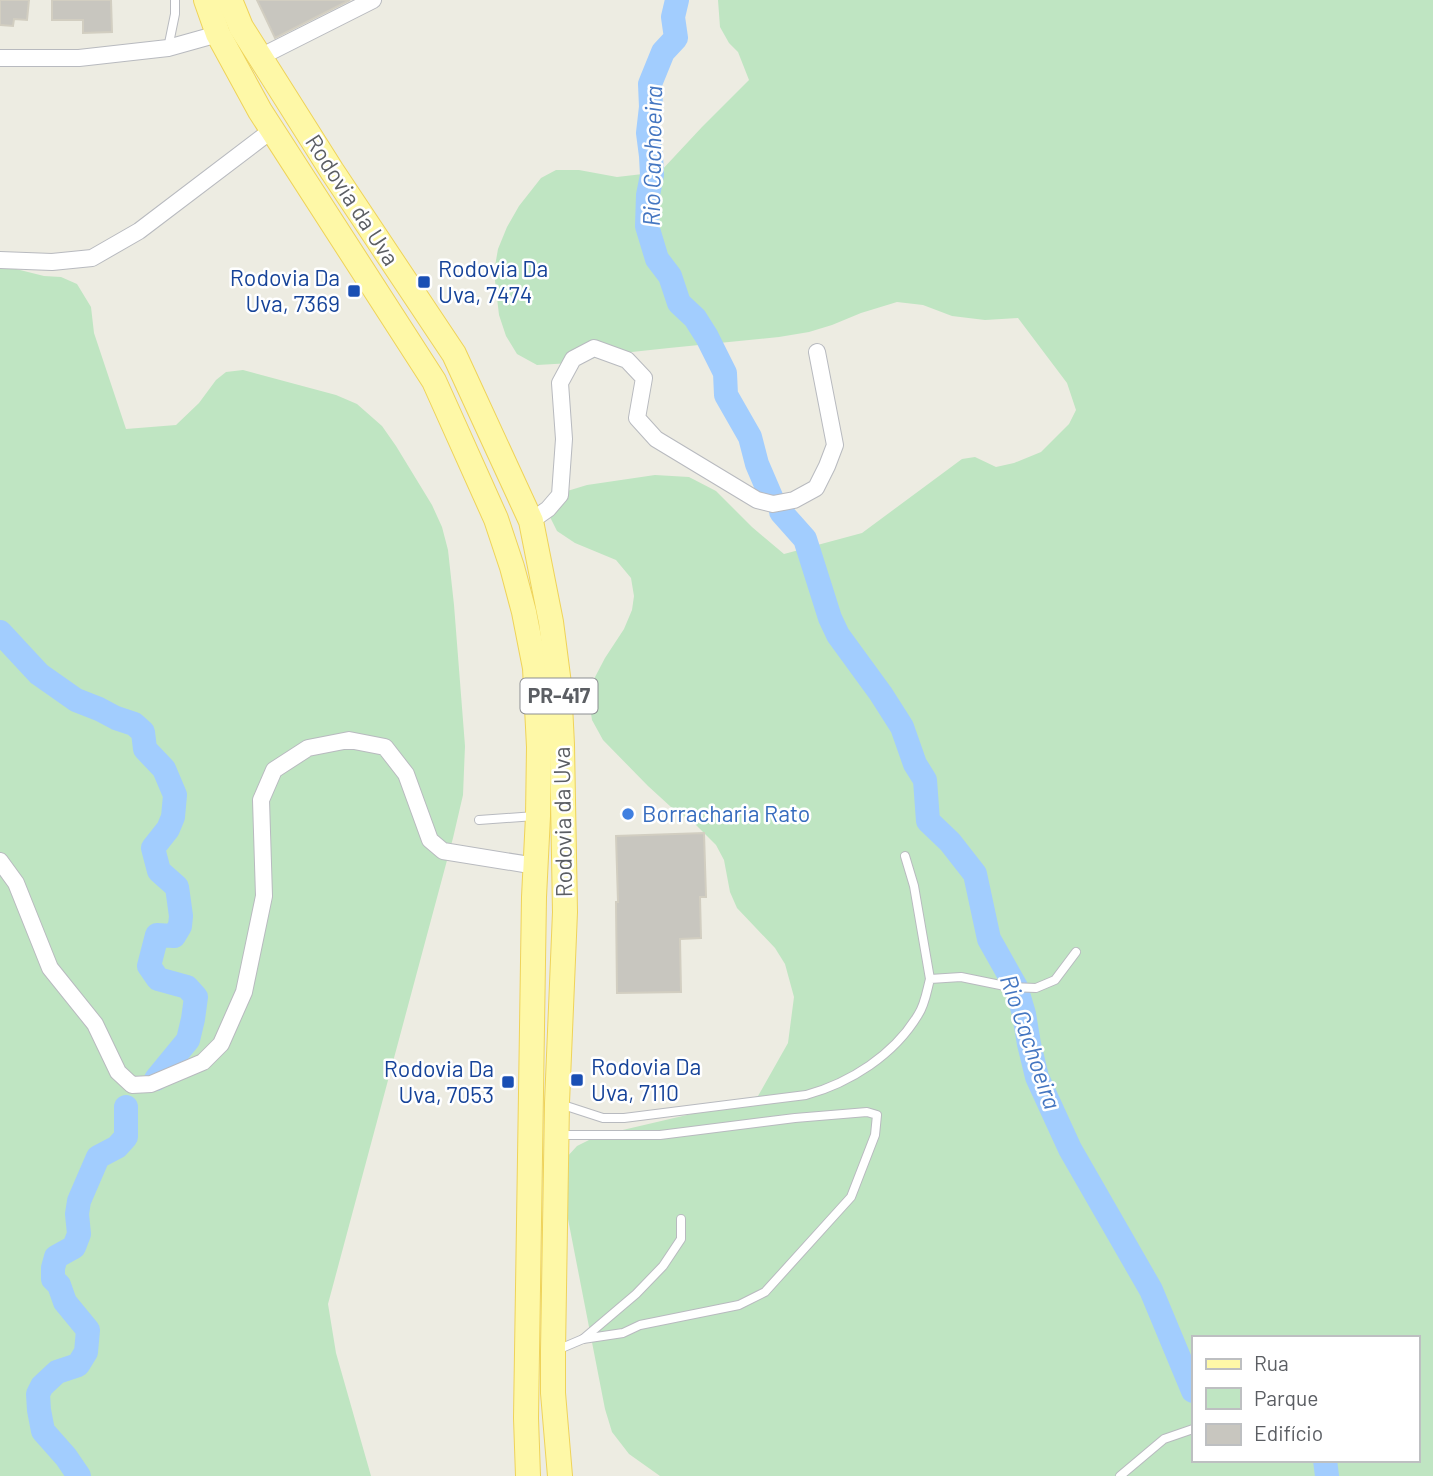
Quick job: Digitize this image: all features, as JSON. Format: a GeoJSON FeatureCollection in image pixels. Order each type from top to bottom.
{"type":"FeatureCollection","features":[{"type":"Feature","properties":{"kind":"main road","name":"Rodovia da Uva"},"geometry":{"type":"LineString","coordinates":[[225,0],[454,355],[531,521],[551,622],[559,684],[562,745],[565,912],[557,1103],[553,1351],[553,1393],[560,1476]]}},
{"type":"Feature","properties":{"kind":"main road","name":"Rodovia da Uva"},"geometry":{"type":"LineString","coordinates":[[225,0],[218,34],[260,111],[434,381],[496,519],[513,566],[524,612],[535,668],[538,747],[527,1476]]}},
{"type":"Feature","properties":{"kind":"street"},"geometry":{"type":"LineString","coordinates":[[260,57],[373,0]]}},
{"type":"Feature","properties":{"kind":"street"},"geometry":{"type":"LineString","coordinates":[[0,58],[79,58],[168,48],[218,34]]}},
{"type":"Feature","properties":{"kind":"street"},"geometry":{"type":"LineString","coordinates":[[0,260],[52,262],[92,258],[139,231],[272,130]]}},
{"type":"Feature","properties":{"kind":"street"},"geometry":{"type":"LineString","coordinates":[[531,521],[548,509],[560,495],[564,439],[560,383],[573,359],[594,348],[627,360],[644,378],[637,418],[656,439],[757,500],[773,504],[794,500],[816,488],[835,445],[817,352]]}},
{"type":"Feature","properties":{"kind":"street"},"geometry":{"type":"LineString","coordinates":[[0,861],[16,883],[50,968],[95,1024],[118,1072],[132,1084],[151,1084],[203,1062],[221,1044],[244,992],[264,896],[261,800],[274,771],[309,748],[349,740],[385,747],[406,774],[430,840],[443,851],[536,866]]}},
{"type":"Feature","properties":{"kind":"lane"},"geometry":{"type":"LineString","coordinates":[[168,48],[175,0]]}},
{"type":"Feature","properties":{"kind":"lane"},"geometry":{"type":"LineString","coordinates":[[479,820],[538,816]]}},
{"type":"Feature","properties":{"kind":"lane"},"geometry":{"type":"LineString","coordinates":[[557,1103],[603,1118],[624,1118],[806,1096],[831,1089],[880,1060],[901,1040],[920,1013],[930,979],[914,886],[905,856]]}},
{"type":"Feature","properties":{"kind":"lane"},"geometry":{"type":"LineString","coordinates":[[930,979],[961,977],[1010,987],[1036,988],[1055,980],[1076,952]]}},
{"type":"Feature","properties":{"kind":"lane"},"geometry":{"type":"LineString","coordinates":[[553,1351],[583,1339],[622,1333],[640,1325],[730,1307],[765,1292],[851,1197],[875,1135],[877,1115],[867,1111],[660,1135],[558,1135]]}},
{"type":"Feature","properties":{"kind":"lane"},"geometry":{"type":"LineString","coordinates":[[583,1339],[636,1294],[668,1259],[681,1239],[681,1219]]}},
{"type":"Feature","properties":{"kind":"lane"},"geometry":{"type":"LineString","coordinates":[[1120,1476],[1164,1439],[1192,1429]]}},
{"type":"Feature","properties":{"kind":"green space"},"geometry":{"type":"Polygon","coordinates":[[[718,0],[1433,0],[1433,1476],[660,1476],[629,1454],[612,1432],[605,1409],[568,1219],[563,1183],[566,1158],[577,1146],[597,1136],[758,1096],[788,1043],[794,997],[785,964],[775,948],[737,908],[730,892],[724,860],[716,845],[648,786],[603,740],[592,720],[589,700],[594,679],[624,629],[632,610],[634,596],[631,578],[616,560],[575,543],[557,531],[549,515],[564,492],[587,485],[655,475],[689,477],[716,491],[784,554],[862,533],[962,459],[975,457],[996,467],[1041,452],[1069,424],[1076,410],[1067,383],[1018,318],[985,320],[952,316],[923,305],[897,302],[809,332],[779,337],[613,354],[572,363],[537,365],[517,354],[506,336],[499,315],[494,272],[498,249],[519,206],[541,178],[556,170],[579,170],[617,177],[660,172],[749,80],[738,52],[720,27],[718,0]]]}},
{"type":"Feature","properties":{"kind":"green space"},"geometry":{"type":"Polygon","coordinates":[[[0,265],[44,276],[61,277],[77,284],[91,307],[94,333],[126,429],[176,425],[226,372],[243,370],[336,395],[357,404],[382,426],[432,505],[442,527],[448,550],[454,605],[465,746],[463,795],[328,1304],[336,1353],[371,1476],[0,1476],[0,265]]]}},
{"type":"Feature","properties":{"kind":"building"},"geometry":{"type":"Polygon","coordinates":[[[0,0],[29,0],[27,20],[14,19],[13,26],[0,25],[0,0]]]}},
{"type":"Feature","properties":{"kind":"building"},"geometry":{"type":"Polygon","coordinates":[[[52,0],[111,0],[112,32],[83,33],[83,20],[52,20],[52,0]]]}},
{"type":"Feature","properties":{"kind":"building"},"geometry":{"type":"Polygon","coordinates":[[[257,0],[350,0],[275,38],[257,0]]]}},
{"type":"Feature","properties":{"kind":"building"},"geometry":{"type":"Polygon","coordinates":[[[704,833],[706,897],[700,897],[701,938],[680,939],[681,992],[617,993],[616,836],[704,833]]]}},
{"type":"Feature","properties":{"kind":"waterway","name":"Rio Cachoeira"},"geometry":{"type":"LineString","coordinates":[[677,0],[673,17],[676,38],[663,52],[650,84],[648,133],[652,175],[647,226],[657,259],[670,276],[679,303],[695,318],[725,373],[726,395],[750,437],[757,464],[772,499]]}},
{"type":"Feature","properties":{"kind":"waterway","name":"Rio Cachoeira"},"geometry":{"type":"LineString","coordinates":[[781,512],[805,539],[838,635],[902,727],[915,764],[925,780],[928,821],[950,842],[975,874],[989,939],[1016,987],[1037,1077],[1070,1149],[1151,1290],[1192,1389]]}},
{"type":"Feature","properties":{"kind":"waterway"},"geometry":{"type":"LineString","coordinates":[[0,632],[39,674],[76,700],[134,724],[143,732],[145,749],[164,769],[175,795],[173,817],[168,829],[153,848],[159,871],[177,887],[180,926],[174,936],[157,935],[149,966],[158,979],[187,987],[196,997],[188,1040],[156,1079]]}},
{"type":"Feature","properties":{"kind":"waterway"},"geometry":{"type":"LineString","coordinates":[[79,1476],[43,1431],[39,1410],[38,1394],[42,1386],[57,1372],[78,1365],[86,1352],[88,1330],[65,1302],[59,1285],[53,1279],[53,1268],[56,1257],[74,1247],[79,1234],[79,1201],[98,1157],[117,1147],[126,1137],[126,1107]]}},
{"type":"Feature","properties":{"kind":"waterway","name":"Rio Cachoeira"},"geometry":{"type":"LineString","coordinates":[[1325,1462],[1327,1476]]}},
{"type":"Feature","properties":{"kind":"place","name":"Rodovia Da Uva, 7474"},"geometry":{"type":"Point","coordinates":[424,282]}},
{"type":"Feature","properties":{"kind":"place","name":"Rodovia Da Uva, 7369"},"geometry":{"type":"Point","coordinates":[354,291]}},
{"type":"Feature","properties":{"kind":"place","name":"Borracharia Rato"},"geometry":{"type":"Point","coordinates":[628,814]}},
{"type":"Feature","properties":{"kind":"place","name":"Rodovia Da Uva, 7110"},"geometry":{"type":"Point","coordinates":[577,1080]}},
{"type":"Feature","properties":{"kind":"place","name":"Rodovia Da Uva, 7053"},"geometry":{"type":"Point","coordinates":[508,1082]}}]}
